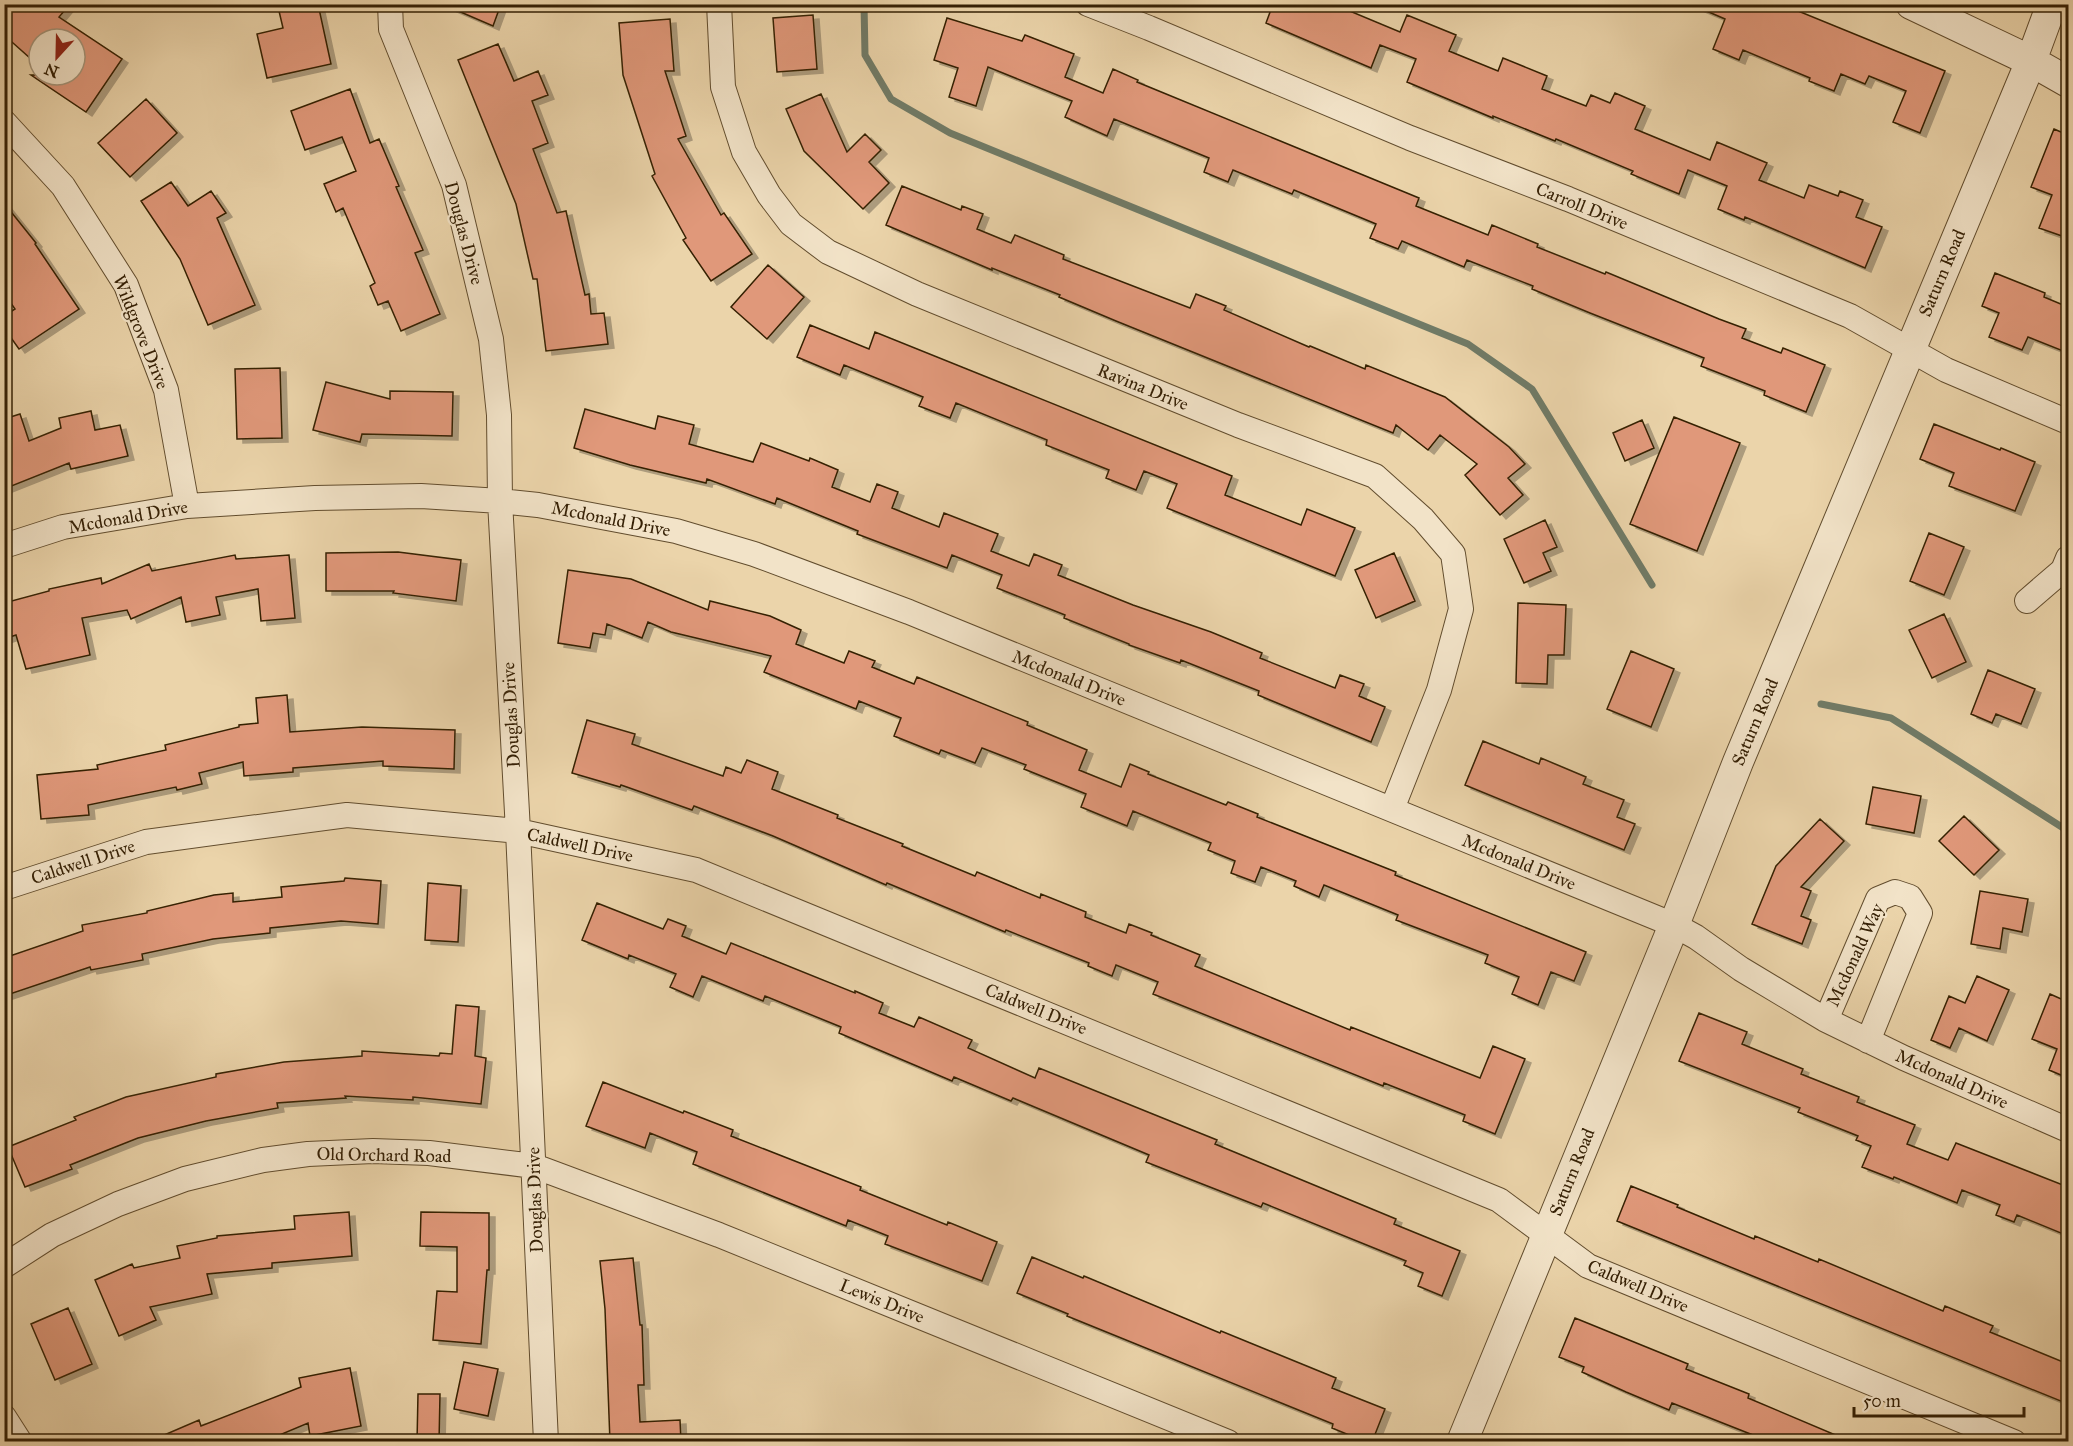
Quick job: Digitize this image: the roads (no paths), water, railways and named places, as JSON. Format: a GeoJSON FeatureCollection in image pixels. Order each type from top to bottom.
{"type":"FeatureCollection","features":[{"type":"Feature","properties":{"kind":"street","name":"Douglas Drive"},"geometry":{"type":"LineString","coordinates":[[390,4],[391,29],[454,185],[491,339],[499,415],[500,501],[518,831],[546,1442]]}},
{"type":"Feature","properties":{"kind":"street","name":"Ravina Drive"},"geometry":{"type":"LineString","coordinates":[[719,4],[723,87],[744,152],[769,195],[791,224],[828,252],[917,294],[1238,425],[1375,476],[1423,519],[1453,554],[1461,609],[1439,690],[1392,809]]}},
{"type":"Feature","properties":{"kind":"street","name":"Carroll Drive"},"geometry":{"type":"LineString","coordinates":[[1088,4],[1839,312],[1946,370],[2068,422]]}},
{"type":"Feature","properties":{"kind":"street"},"geometry":{"type":"LineString","coordinates":[[1911,4],[2031,61],[2068,82]]}},
{"type":"Feature","properties":{"kind":"street","name":"Saturn Road"},"geometry":{"type":"LineString","coordinates":[[1462,1442],[1674,925],[1738,762],[2031,61],[2052,4]]}},
{"type":"Feature","properties":{"kind":"street"},"geometry":{"type":"LineString","coordinates":[[2031,61],[2068,57]]}},
{"type":"Feature","properties":{"kind":"street","name":"Wildgrove Drive"},"geometry":{"type":"LineString","coordinates":[[4,122],[63,186],[126,285],[166,390],[187,506]]}},
{"type":"Feature","properties":{"kind":"street","name":"Mcdonald Drive"},"geometry":{"type":"LineString","coordinates":[[4,546],[63,527],[187,506],[315,498],[421,496],[500,501],[549,506],[676,531],[754,554],[909,612],[1674,925],[1696,937],[1741,969],[1826,1020],[2068,1130]]}},
{"type":"Feature","properties":{"kind":"street"},"geometry":{"type":"LineString","coordinates":[[2027,602],[2063,570],[2068,558]]}},
{"type":"Feature","properties":{"kind":"street","name":"Caldwell Drive"},"geometry":{"type":"LineString","coordinates":[[4,888],[146,842],[347,815],[518,831],[696,870],[1499,1200],[1588,1266],[2014,1442]]}},
{"type":"Feature","properties":{"kind":"street","name":"Mcdonald Way"},"geometry":{"type":"LineString","coordinates":[[1826,1020],[1878,899],[1895,892],[1910,897],[1920,913],[1868,1041]]}},
{"type":"Feature","properties":{"kind":"street","name":"Old Orchard Road"},"geometry":{"type":"LineString","coordinates":[[4,1266],[52,1235],[118,1204],[185,1179],[263,1160],[308,1154],[373,1151],[429,1153],[534,1166]]}},
{"type":"Feature","properties":{"kind":"street","name":"Lewis Drive"},"geometry":{"type":"LineString","coordinates":[[534,1166],[719,1234],[1228,1442]]}},
{"type":"Feature","properties":{"kind":"street"},"geometry":{"type":"LineString","coordinates":[[4,1417],[20,1442]]}},
{"type":"Feature","properties":{"kind":"waterway"},"geometry":{"type":"LineString","coordinates":[[864,4],[865,55],[891,99],[950,133],[1468,344],[1532,389],[1652,585]]}},
{"type":"Feature","properties":{"kind":"waterway"},"geometry":{"type":"LineString","coordinates":[[1821,704],[1891,718],[2068,831]]}}]}
